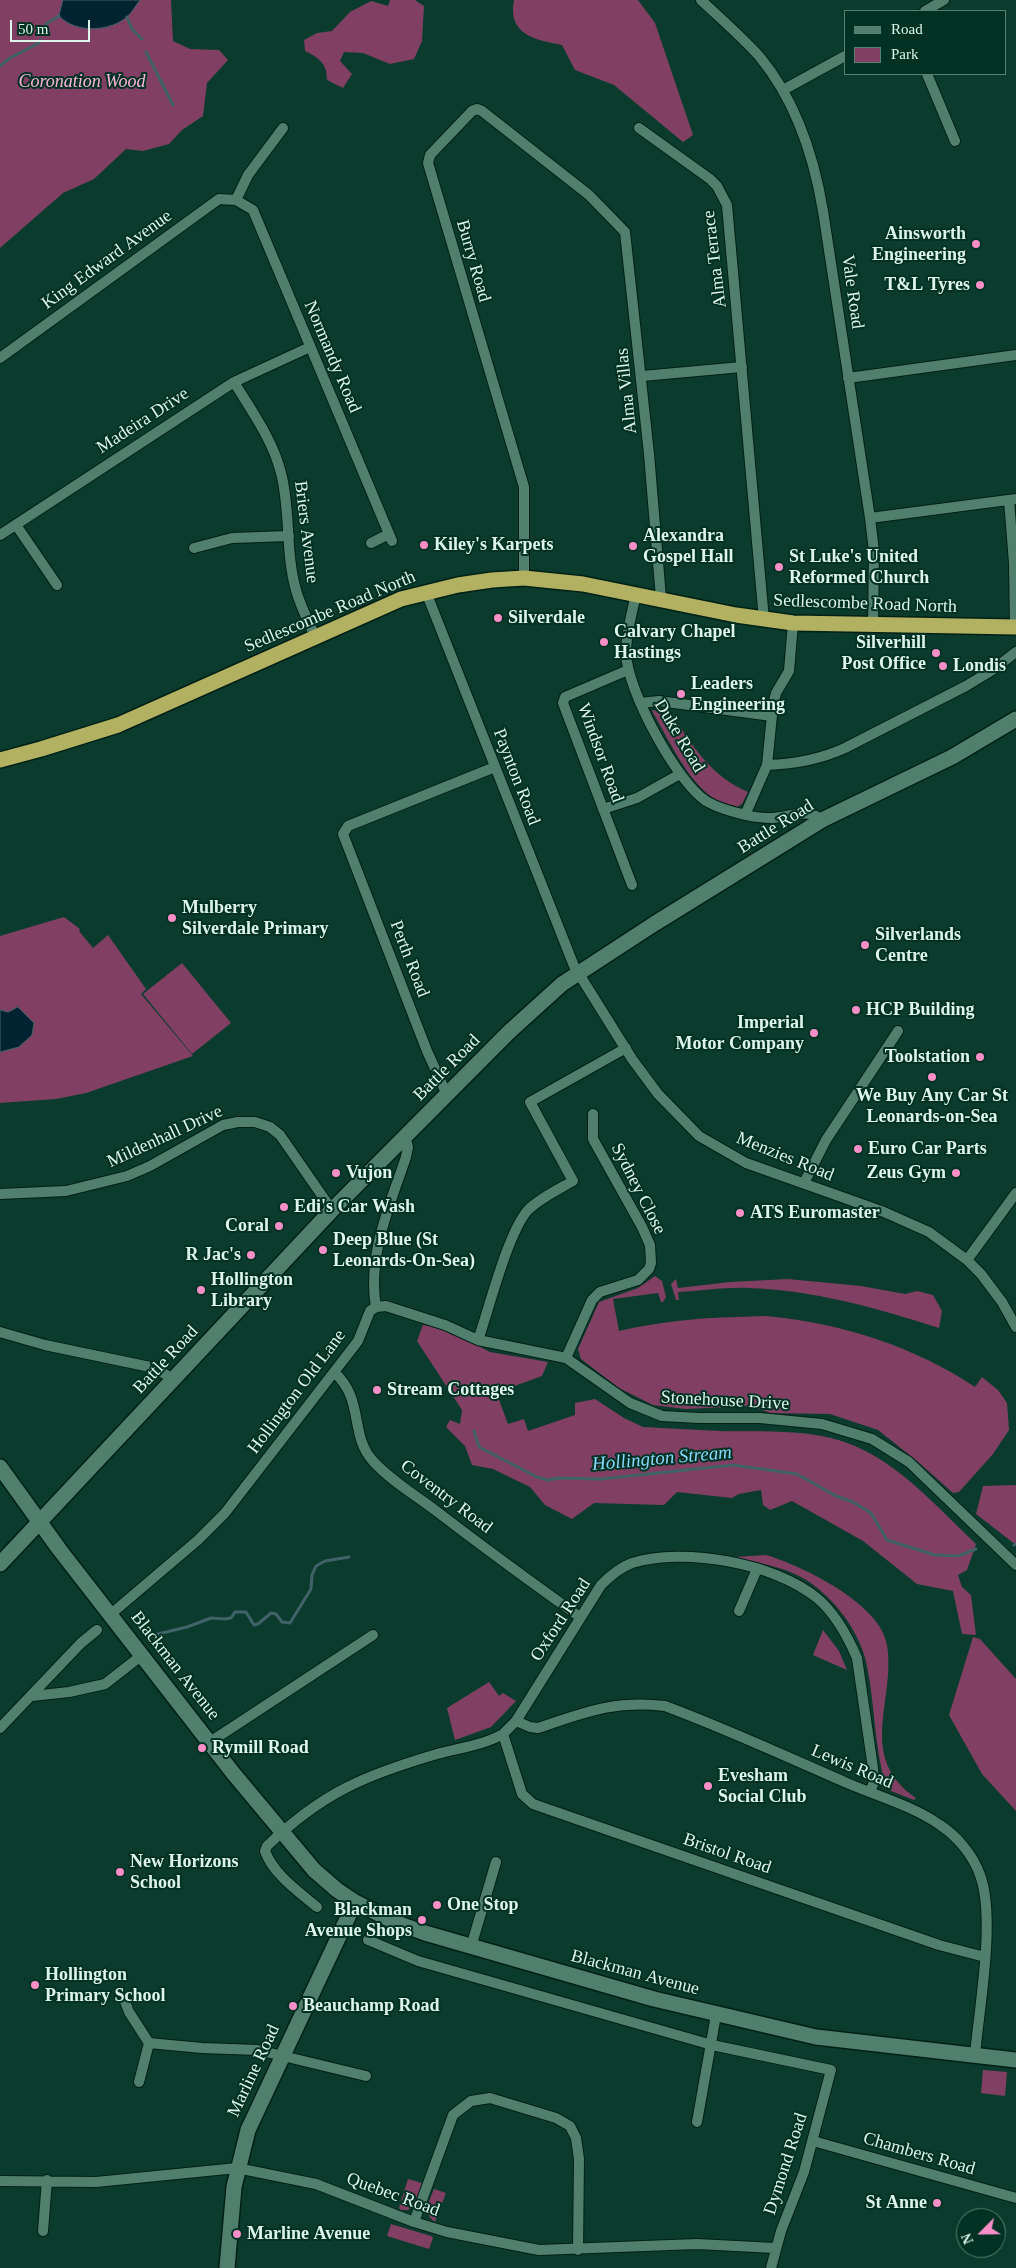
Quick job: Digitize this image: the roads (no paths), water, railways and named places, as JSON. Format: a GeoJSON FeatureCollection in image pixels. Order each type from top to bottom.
{"type":"FeatureCollection","features":[{"type":"Feature","properties":{"kind":"highway","name":"Sedlescombe Road North"},"geometry":{"type":"LineString","coordinates":[[0,760],[118,725],[402,599],[426,592],[492,580],[524,578],[583,584],[764,620],[793,623],[873,626],[1015,627]]}},
{"type":"Feature","properties":{"kind":"street","name":"Vale Road"},"geometry":{"type":"LineString","coordinates":[[701,0],[758,56],[783,90],[804,139],[819,188],[870,518],[874,551],[873,626]]}},
{"type":"Feature","properties":{"kind":"street"},"geometry":{"type":"LineString","coordinates":[[927,10],[944,0]]}},
{"type":"Feature","properties":{"kind":"street"},"geometry":{"type":"LineString","coordinates":[[783,90],[844,57]]}},
{"type":"Feature","properties":{"kind":"street"},"geometry":{"type":"LineString","coordinates":[[927,75],[955,141]]}},
{"type":"Feature","properties":{"kind":"street","name":"Burry Road"},"geometry":{"type":"LineString","coordinates":[[524,578],[524,488],[428,163],[430,155],[472,111],[477,109],[482,110],[589,195]]}},
{"type":"Feature","properties":{"kind":"street"},"geometry":{"type":"LineString","coordinates":[[236,200],[248,175],[283,128]]}},
{"type":"Feature","properties":{"kind":"street","name":"Alma Terrace"},"geometry":{"type":"LineString","coordinates":[[639,128],[710,179],[722,194],[728,215],[764,620]]}},
{"type":"Feature","properties":{"kind":"street","name":"Alma Villas"},"geometry":{"type":"LineString","coordinates":[[589,195],[625,232],[642,376],[661,598]]}},
{"type":"Feature","properties":{"kind":"street","name":"King Edward Avenue"},"geometry":{"type":"LineString","coordinates":[[0,358],[219,199],[236,200]]}},
{"type":"Feature","properties":{"kind":"street","name":"Normandy Road"},"geometry":{"type":"LineString","coordinates":[[236,200],[253,210],[390,538],[370,543]]}},
{"type":"Feature","properties":{"kind":"street","name":"Madeira Drive"},"geometry":{"type":"LineString","coordinates":[[0,535],[234,382],[310,347]]}},
{"type":"Feature","properties":{"kind":"street"},"geometry":{"type":"LineString","coordinates":[[848,378],[1016,356]]}},
{"type":"Feature","properties":{"kind":"street"},"geometry":{"type":"LineString","coordinates":[[642,376],[742,367]]}},
{"type":"Feature","properties":{"kind":"street","name":"Briers Avenue"},"geometry":{"type":"LineString","coordinates":[[234,382],[270,443],[281,471],[288,505],[289,536],[296,590],[315,636]]}},
{"type":"Feature","properties":{"kind":"street"},"geometry":{"type":"LineString","coordinates":[[870,518],[1012,499],[1015,627]]}},
{"type":"Feature","properties":{"kind":"street"},"geometry":{"type":"LineString","coordinates":[[16,525],[57,585]]}},
{"type":"Feature","properties":{"kind":"street"},"geometry":{"type":"LineString","coordinates":[[194,548],[232,538],[289,536]]}},
{"type":"Feature","properties":{"kind":"street","name":"Paynton Road"},"geometry":{"type":"LineString","coordinates":[[426,592],[577,973]]}},
{"type":"Feature","properties":{"kind":"street","name":"Duke Road"},"geometry":{"type":"LineString","coordinates":[[636,594],[628,632],[626,654],[628,670],[640,702],[680,774],[706,801],[722,808],[773,818],[809,812],[816,814],[822,820]]}},
{"type":"Feature","properties":{"kind":"street"},"geometry":{"type":"LineString","coordinates":[[745,814],[767,765],[776,693],[790,671],[793,623]]}},
{"type":"Feature","properties":{"kind":"street"},"geometry":{"type":"LineString","coordinates":[[767,765],[804,763],[826,757],[966,686],[994,669],[1016,652]]}},
{"type":"Feature","properties":{"kind":"street","name":"Windsor Road"},"geometry":{"type":"LineString","coordinates":[[628,670],[565,697],[563,703],[632,886]]}},
{"type":"Feature","properties":{"kind":"street"},"geometry":{"type":"LineString","coordinates":[[640,702],[659,701],[772,716]]}},
{"type":"Feature","properties":{"kind":"street","name":"Battle Road"},"geometry":{"type":"LineString","coordinates":[[0,1564],[332,1210],[509,1032],[562,984],[822,820],[952,757],[1016,719]]}},
{"type":"Feature","properties":{"kind":"street","name":"Perth Road"},"geometry":{"type":"LineString","coordinates":[[447,1094],[427,1052],[344,834],[348,826],[495,767]]}},
{"type":"Feature","properties":{"kind":"street"},"geometry":{"type":"LineString","coordinates":[[603,809],[637,798],[680,774]]}},
{"type":"Feature","properties":{"kind":"street","name":"Menzies Road"},"geometry":{"type":"LineString","coordinates":[[577,973],[658,1094],[699,1136],[746,1163],[884,1212],[929,1232],[967,1260],[986,1281],[1016,1327]]}},
{"type":"Feature","properties":{"kind":"street"},"geometry":{"type":"LineString","coordinates":[[804,1183],[826,1140],[898,1031]]}},
{"type":"Feature","properties":{"kind":"street"},"geometry":{"type":"LineString","coordinates":[[478,1340],[515,1232],[528,1211],[548,1195],[573,1181],[530,1102],[626,1048]]}},
{"type":"Feature","properties":{"kind":"street","name":"Sydney Close"},"geometry":{"type":"LineString","coordinates":[[566,1358],[592,1300],[600,1292],[638,1280],[649,1269],[651,1263],[650,1246],[642,1227],[593,1138],[593,1114]]}},
{"type":"Feature","properties":{"kind":"street","name":"Mildenhall Drive"},"geometry":{"type":"LineString","coordinates":[[0,1194],[66,1191],[94,1186],[127,1176],[150,1166],[223,1125],[238,1122],[256,1122],[270,1127],[280,1135],[332,1210]]}},
{"type":"Feature","properties":{"kind":"street"},"geometry":{"type":"LineString","coordinates":[[376,1307],[374,1293],[378,1240],[406,1156],[408,1147],[405,1136]]}},
{"type":"Feature","properties":{"kind":"street"},"geometry":{"type":"LineString","coordinates":[[967,1260],[1016,1192]]}},
{"type":"Feature","properties":{"kind":"street","name":"Stonehouse Drive"},"geometry":{"type":"LineString","coordinates":[[376,1307],[386,1306],[444,1325],[478,1340],[566,1358],[630,1403],[662,1416],[760,1418],[822,1424],[872,1439],[909,1462],[1016,1565]]}},
{"type":"Feature","properties":{"kind":"street","name":"Hollington Old Lane"},"geometry":{"type":"LineString","coordinates":[[111,1614],[198,1540],[225,1513],[358,1341],[370,1311],[376,1307]]}},
{"type":"Feature","properties":{"kind":"street"},"geometry":{"type":"LineString","coordinates":[[0,1332],[45,1345],[155,1368],[173,1378]]}},
{"type":"Feature","properties":{"kind":"street","name":"Coventry Road"},"geometry":{"type":"LineString","coordinates":[[334,1372],[349,1388],[355,1406],[361,1438],[372,1460],[483,1546],[580,1617]]}},
{"type":"Feature","properties":{"kind":"street","name":"Blackman Avenue"},"geometry":{"type":"LineString","coordinates":[[0,1467],[142,1655],[282,1832],[314,1870],[337,1890],[355,1902],[397,1923],[471,1947],[716,2015],[816,2037],[1016,2060]]}},
{"type":"Feature","properties":{"kind":"street","name":"Oxford Road"},"geometry":{"type":"LineString","coordinates":[[504,1734],[516,1721],[601,1585],[616,1571],[630,1564],[667,1558],[695,1558],[728,1562],[788,1579],[816,1597],[824,1604],[851,1643],[861,1676],[873,1768],[874,1782],[870,1792]]}},
{"type":"Feature","properties":{"kind":"street"},"geometry":{"type":"LineString","coordinates":[[739,1611],[757,1569]]}},
{"type":"Feature","properties":{"kind":"street"},"geometry":{"type":"LineString","coordinates":[[0,1728],[81,1643],[97,1630]]}},
{"type":"Feature","properties":{"kind":"street"},"geometry":{"type":"LineString","coordinates":[[210,1742],[373,1635]]}},
{"type":"Feature","properties":{"kind":"street"},"geometry":{"type":"LineString","coordinates":[[32,1696],[69,1692],[105,1684],[142,1655]]}},
{"type":"Feature","properties":{"kind":"street","name":"Lewis Road"},"geometry":{"type":"LineString","coordinates":[[516,1721],[538,1728],[616,1704],[641,1703],[665,1706],[870,1792],[941,1825],[970,1854],[980,1875],[986,1899],[985,1957],[974,2055]]}},
{"type":"Feature","properties":{"kind":"street"},"geometry":{"type":"LineString","coordinates":[[316,1907],[268,1859],[265,1851],[267,1846],[282,1832],[326,1797],[350,1784],[374,1774],[504,1734]]}},
{"type":"Feature","properties":{"kind":"street","name":"Bristol Road"},"geometry":{"type":"LineString","coordinates":[[504,1734],[522,1794],[533,1804],[966,1954],[985,1957]]}},
{"type":"Feature","properties":{"kind":"street"},"geometry":{"type":"LineString","coordinates":[[471,1947],[496,1862]]}},
{"type":"Feature","properties":{"kind":"street","name":"Marline Road"},"geometry":{"type":"LineString","coordinates":[[227,2268],[237,2168],[248,2130],[355,1902]]}},
{"type":"Feature","properties":{"kind":"street"},"geometry":{"type":"LineString","coordinates":[[368,1940],[418,1961],[712,2045]]}},
{"type":"Feature","properties":{"kind":"street"},"geometry":{"type":"LineString","coordinates":[[124,1999],[129,2012],[149,2043],[138,2082]]}},
{"type":"Feature","properties":{"kind":"street"},"geometry":{"type":"LineString","coordinates":[[697,2122],[716,2015]]}},
{"type":"Feature","properties":{"kind":"street"},"geometry":{"type":"LineString","coordinates":[[149,2043],[202,2048],[258,2050],[366,2076]]}},
{"type":"Feature","properties":{"kind":"street","name":"Dymond Road"},"geometry":{"type":"LineString","coordinates":[[712,2045],[831,2070],[804,2172],[775,2248],[771,2268]]}},
{"type":"Feature","properties":{"kind":"street"},"geometry":{"type":"LineString","coordinates":[[414,2222],[453,2115],[470,2101],[490,2098],[556,2118],[570,2126],[576,2138],[579,2159],[578,2250]]}},
{"type":"Feature","properties":{"kind":"street","name":"Chambers Road"},"geometry":{"type":"LineString","coordinates":[[813,2141],[1016,2198]]}},
{"type":"Feature","properties":{"kind":"street","name":"Quebec Road"},"geometry":{"type":"LineString","coordinates":[[0,2181],[96,2182],[237,2168],[316,2184],[414,2222],[469,2237],[539,2250],[696,2244],[775,2248]]}},
{"type":"Feature","properties":{"kind":"street"},"geometry":{"type":"LineString","coordinates":[[43,2231],[47,2180]]}},
{"type":"Feature","properties":{"kind":"water"},"geometry":{"type":"Polygon","coordinates":[[[63,0],[140,0],[130,14],[121,21],[103,28],[94,29],[75,26],[59,16],[63,0]]]}},
{"type":"Feature","properties":{"kind":"water"},"geometry":{"type":"Polygon","coordinates":[[[18,1007],[34,1023],[32,1035],[19,1047],[0,1052],[0,1010],[8,1012],[18,1007]]]}},
{"type":"Feature","properties":{"kind":"waterway"},"geometry":{"type":"LineString","coordinates":[[42,34],[46,24],[59,16]]}},
{"type":"Feature","properties":{"kind":"waterway"},"geometry":{"type":"LineString","coordinates":[[127,17],[132,29],[142,39]]}},
{"type":"Feature","properties":{"kind":"waterway"},"geometry":{"type":"LineString","coordinates":[[0,66],[10,58],[39,43],[40,40]]}},
{"type":"Feature","properties":{"kind":"waterway"},"geometry":{"type":"LineString","coordinates":[[146,52],[173,105]]}},
{"type":"Feature","properties":{"kind":"waterway","name":"Hollington Stream"},"geometry":{"type":"LineString","coordinates":[[474,1431],[479,1447],[537,1477],[548,1480],[559,1478],[601,1479],[733,1465],[797,1474],[871,1513],[887,1540],[935,1555],[958,1556],[976,1549]]}},
{"type":"Feature","properties":{"kind":"waterway","name":"Hollington Stream"},"geometry":{"type":"LineString","coordinates":[[154,1635],[187,1627],[211,1618],[231,1618],[235,1612],[246,1612],[254,1625],[271,1613],[276,1614],[282,1622],[290,1623],[311,1589],[312,1575],[316,1566],[325,1561],[349,1557]]}},
{"type":"Feature","properties":{"kind":"place","name":"Ainsworth Engineering"},"geometry":{"type":"Point","coordinates":[976,244]}},
{"type":"Feature","properties":{"kind":"place","name":"T&L Tyres"},"geometry":{"type":"Point","coordinates":[980,285]}},
{"type":"Feature","properties":{"kind":"place","name":"Kiley's Karpets"},"geometry":{"type":"Point","coordinates":[424,545]}},
{"type":"Feature","properties":{"kind":"place","name":"Alexandra Gospel Hall"},"geometry":{"type":"Point","coordinates":[633,546]}},
{"type":"Feature","properties":{"kind":"place","name":"St Luke's United Reformed Church"},"geometry":{"type":"Point","coordinates":[779,567]}},
{"type":"Feature","properties":{"kind":"place","name":"Silverdale"},"geometry":{"type":"Point","coordinates":[498,618]}},
{"type":"Feature","properties":{"kind":"place","name":"Calvary Chapel Hastings"},"geometry":{"type":"Point","coordinates":[604,642]}},
{"type":"Feature","properties":{"kind":"place","name":"Silverhill Post Office"},"geometry":{"type":"Point","coordinates":[936,653]}},
{"type":"Feature","properties":{"kind":"place","name":"Londis"},"geometry":{"type":"Point","coordinates":[943,666]}},
{"type":"Feature","properties":{"kind":"place","name":"Leaders Engineering"},"geometry":{"type":"Point","coordinates":[681,694]}},
{"type":"Feature","properties":{"kind":"place","name":"Mulberry Silverdale Primary"},"geometry":{"type":"Point","coordinates":[172,918]}},
{"type":"Feature","properties":{"kind":"place","name":"Silverlands Centre"},"geometry":{"type":"Point","coordinates":[865,945]}},
{"type":"Feature","properties":{"kind":"place","name":"HCP Building"},"geometry":{"type":"Point","coordinates":[856,1010]}},
{"type":"Feature","properties":{"kind":"place","name":"Imperial Motor Company"},"geometry":{"type":"Point","coordinates":[814,1033]}},
{"type":"Feature","properties":{"kind":"place","name":"Toolstation"},"geometry":{"type":"Point","coordinates":[980,1057]}},
{"type":"Feature","properties":{"kind":"place","name":"We Buy Any Car St Leonards-on-Sea"},"geometry":{"type":"Point","coordinates":[932,1077]}},
{"type":"Feature","properties":{"kind":"place","name":"Euro Car Parts"},"geometry":{"type":"Point","coordinates":[858,1149]}},
{"type":"Feature","properties":{"kind":"place","name":"Vujon"},"geometry":{"type":"Point","coordinates":[336,1173]}},
{"type":"Feature","properties":{"kind":"place","name":"Zeus Gym"},"geometry":{"type":"Point","coordinates":[956,1173]}},
{"type":"Feature","properties":{"kind":"place","name":"Edi's Car Wash"},"geometry":{"type":"Point","coordinates":[284,1207]}},
{"type":"Feature","properties":{"kind":"place","name":"ATS Euromaster"},"geometry":{"type":"Point","coordinates":[740,1213]}},
{"type":"Feature","properties":{"kind":"place","name":"Coral"},"geometry":{"type":"Point","coordinates":[279,1226]}},
{"type":"Feature","properties":{"kind":"place","name":"Deep Blue (St Leonards-On-Sea)"},"geometry":{"type":"Point","coordinates":[323,1250]}},
{"type":"Feature","properties":{"kind":"place","name":"R Jac's"},"geometry":{"type":"Point","coordinates":[251,1255]}},
{"type":"Feature","properties":{"kind":"place","name":"Hollington Library"},"geometry":{"type":"Point","coordinates":[201,1290]}},
{"type":"Feature","properties":{"kind":"place","name":"Stream Cottages"},"geometry":{"type":"Point","coordinates":[377,1390]}},
{"type":"Feature","properties":{"kind":"place","name":"Rymill Road"},"geometry":{"type":"Point","coordinates":[202,1748]}},
{"type":"Feature","properties":{"kind":"place","name":"Evesham Social Club"},"geometry":{"type":"Point","coordinates":[708,1786]}},
{"type":"Feature","properties":{"kind":"place","name":"New Horizons School"},"geometry":{"type":"Point","coordinates":[120,1872]}},
{"type":"Feature","properties":{"kind":"place","name":"One Stop"},"geometry":{"type":"Point","coordinates":[437,1905]}},
{"type":"Feature","properties":{"kind":"place","name":"Blackman Avenue Shops"},"geometry":{"type":"Point","coordinates":[422,1920]}},
{"type":"Feature","properties":{"kind":"place","name":"Hollington Primary School"},"geometry":{"type":"Point","coordinates":[35,1985]}},
{"type":"Feature","properties":{"kind":"place","name":"Beauchamp Road"},"geometry":{"type":"Point","coordinates":[293,2006]}},
{"type":"Feature","properties":{"kind":"place","name":"St Anne"},"geometry":{"type":"Point","coordinates":[937,2203]}},
{"type":"Feature","properties":{"kind":"place","name":"Marline Avenue"},"geometry":{"type":"Point","coordinates":[237,2234]}},
{"type":"Feature","properties":{"kind":"park label","name":"Coronation Wood"},"geometry":{"type":"Point","coordinates":[82,82]}}]}
